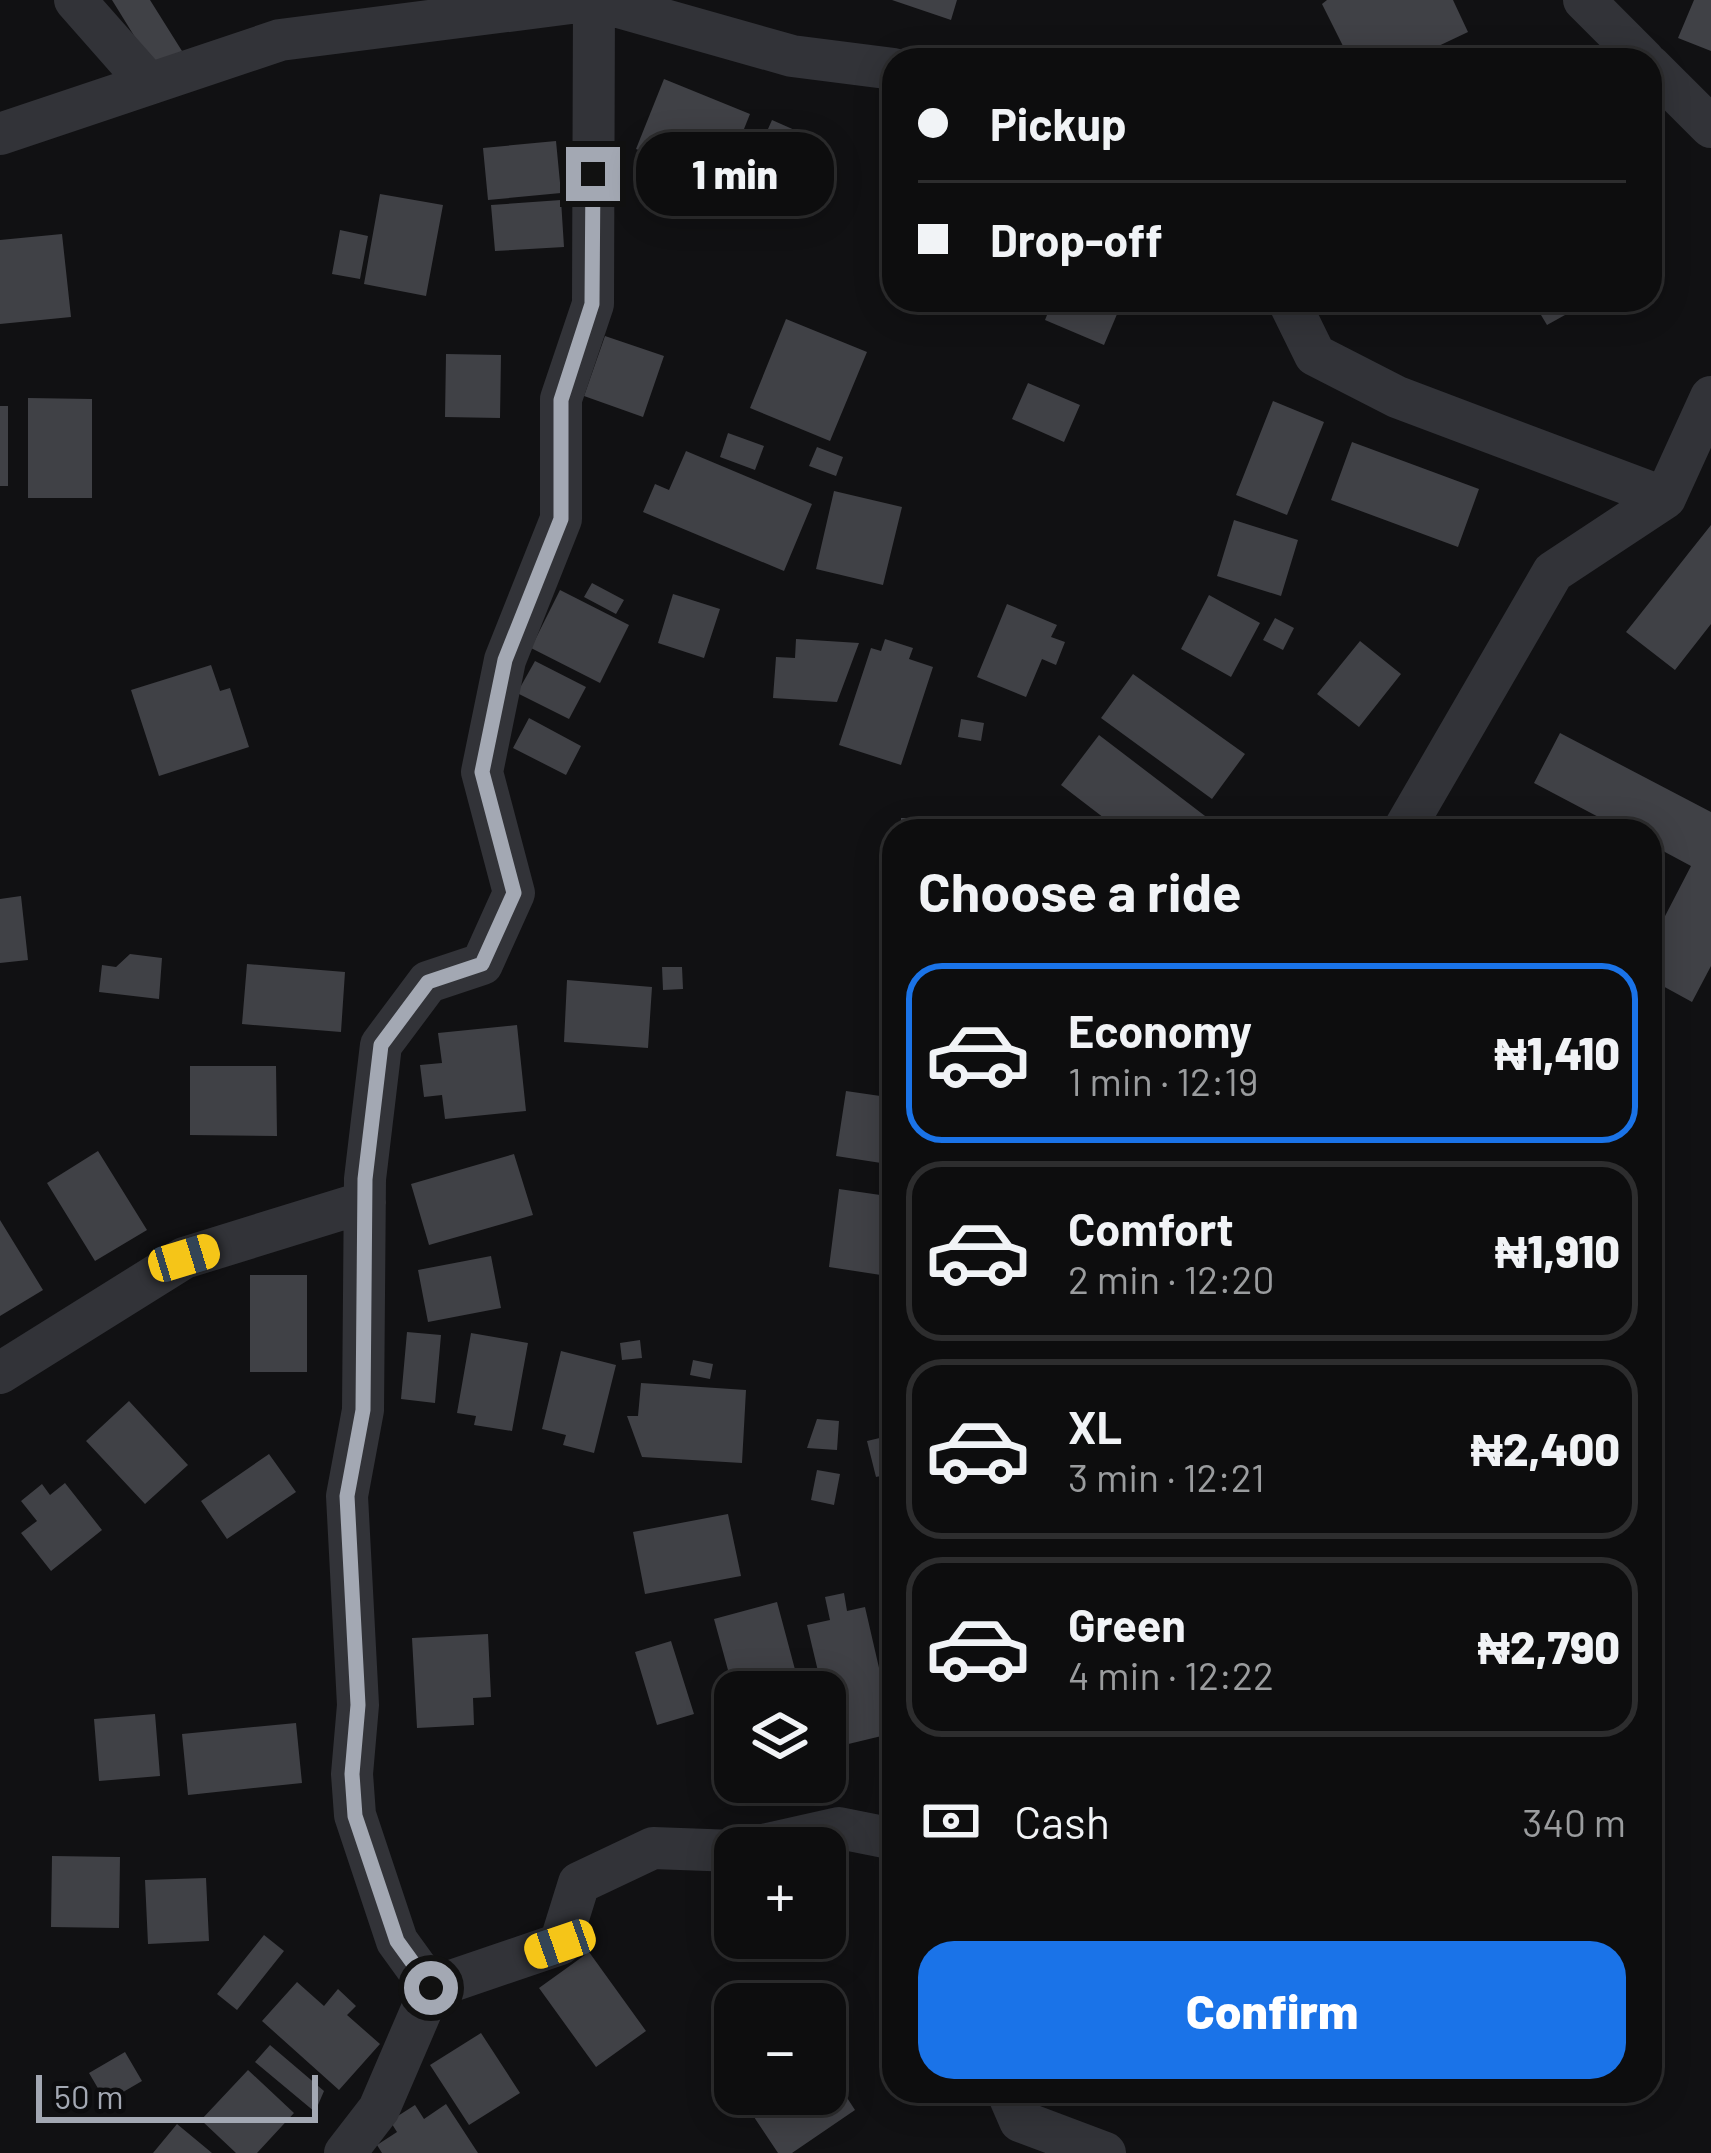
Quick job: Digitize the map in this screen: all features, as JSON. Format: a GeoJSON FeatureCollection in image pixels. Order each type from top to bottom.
{"type":"FeatureCollection","features":[{"type":"Feature","properties":{"kind":"street"},"geometry":{"type":"LineString","coordinates":[[75,0],[149,84]]}},
{"type":"Feature","properties":{"kind":"street"},"geometry":{"type":"LineString","coordinates":[[1584,0],[1632,48]]}},
{"type":"Feature","properties":{"kind":"street"},"geometry":{"type":"LineString","coordinates":[[431,1988],[397,1941],[355,1816],[352,1774],[358,1705],[347,1496],[363,1410],[365,1202],[381,1045],[428,982],[482,964],[514,893],[482,772],[505,660],[561,519],[561,400],[592,304],[600,1]]}},
{"type":"Feature","properties":{"kind":"street"},"geometry":{"type":"LineString","coordinates":[[0,134],[280,40],[600,1],[792,56],[882,67]]}},
{"type":"Feature","properties":{"kind":"street"},"geometry":{"type":"LineString","coordinates":[[1662,78],[1711,127]]}},
{"type":"Feature","properties":{"kind":"street"},"geometry":{"type":"LineString","coordinates":[[1294,312],[1315,356],[1397,397],[1664,498]]}},
{"type":"Feature","properties":{"kind":"street"},"geometry":{"type":"LineString","coordinates":[[1409,819],[1553,572],[1664,498],[1711,398]]}},
{"type":"Feature","properties":{"kind":"street"},"geometry":{"type":"LineString","coordinates":[[0,1373],[184,1258],[365,1202]]}},
{"type":"Feature","properties":{"kind":"street"},"geometry":{"type":"LineString","coordinates":[[846,1829],[882,1837]]}},
{"type":"Feature","properties":{"kind":"street"},"geometry":{"type":"LineString","coordinates":[[345,2153],[379,2109],[431,1988],[560,1944],[579,1883],[653,1848],[714,1850]]}},
{"type":"Feature","properties":{"kind":"street"},"geometry":{"type":"LineString","coordinates":[[1012,2103],[1020,2121],[1106,2153]]}},
{"type":"Feature","properties":{"kind":"building"},"geometry":{"type":"Polygon","coordinates":[[[112,0],[150,0],[182,51],[154,68],[112,0]]]}},
{"type":"Feature","properties":{"kind":"building"},"geometry":{"type":"Polygon","coordinates":[[[892,0],[957,0],[951,20],[892,0]]]}},
{"type":"Feature","properties":{"kind":"building"},"geometry":{"type":"Polygon","coordinates":[[[1327,0],[1453,0],[1468,32],[1434,48],[1344,48],[1322,4],[1327,0]]]}},
{"type":"Feature","properties":{"kind":"building"},"geometry":{"type":"Polygon","coordinates":[[[1694,0],[1711,0],[1711,51],[1678,38],[1694,0]]]}},
{"type":"Feature","properties":{"kind":"building"},"geometry":{"type":"Polygon","coordinates":[[[664,79],[750,114],[722,184],[636,149],[664,79]]]}},
{"type":"Feature","properties":{"kind":"building"},"geometry":{"type":"Polygon","coordinates":[[[772,120],[824,143],[792,217],[739,194],[772,120]]]}},
{"type":"Feature","properties":{"kind":"building"},"geometry":{"type":"Polygon","coordinates":[[[556,141],[561,193],[488,200],[483,148],[556,141]]]}},
{"type":"Feature","properties":{"kind":"building"},"geometry":{"type":"Polygon","coordinates":[[[380,194],[443,205],[426,296],[364,284],[380,194]]]}},
{"type":"Feature","properties":{"kind":"building"},"geometry":{"type":"Polygon","coordinates":[[[561,200],[564,247],[495,251],[491,205],[561,200]]]}},
{"type":"Feature","properties":{"kind":"building"},"geometry":{"type":"Polygon","coordinates":[[[340,230],[368,236],[360,279],[332,274],[340,230]]]}},
{"type":"Feature","properties":{"kind":"building"},"geometry":{"type":"Polygon","coordinates":[[[62,234],[71,317],[0,324],[0,240],[62,234]]]}},
{"type":"Feature","properties":{"kind":"building"},"geometry":{"type":"Polygon","coordinates":[[[1048,312],[1118,312],[1104,345],[1045,320],[1048,312]]]}},
{"type":"Feature","properties":{"kind":"building"},"geometry":{"type":"Polygon","coordinates":[[[1539,312],[1570,312],[1547,325],[1539,312]]]}},
{"type":"Feature","properties":{"kind":"building"},"geometry":{"type":"Polygon","coordinates":[[[786,319],[867,352],[830,441],[750,408],[786,319]]]}},
{"type":"Feature","properties":{"kind":"building"},"geometry":{"type":"Polygon","coordinates":[[[605,336],[664,356],[643,417],[584,396],[605,336]]]}},
{"type":"Feature","properties":{"kind":"building"},"geometry":{"type":"Polygon","coordinates":[[[446,354],[501,355],[500,418],[445,417],[446,354]]]}},
{"type":"Feature","properties":{"kind":"building"},"geometry":{"type":"Polygon","coordinates":[[[1028,383],[1080,405],[1064,442],[1012,419],[1028,383]]]}},
{"type":"Feature","properties":{"kind":"building"},"geometry":{"type":"Polygon","coordinates":[[[28,398],[92,399],[92,498],[28,498],[28,398]]]}},
{"type":"Feature","properties":{"kind":"building"},"geometry":{"type":"Polygon","coordinates":[[[1273,401],[1324,422],[1287,515],[1236,495],[1273,401]]]}},
{"type":"Feature","properties":{"kind":"building"},"geometry":{"type":"Polygon","coordinates":[[[0,406],[8,406],[8,486],[0,486],[0,406]]]}},
{"type":"Feature","properties":{"kind":"building"},"geometry":{"type":"Polygon","coordinates":[[[728,433],[764,446],[755,470],[720,457],[728,433]]]}},
{"type":"Feature","properties":{"kind":"building"},"geometry":{"type":"Polygon","coordinates":[[[1352,442],[1479,489],[1458,547],[1331,500],[1352,442]]]}},
{"type":"Feature","properties":{"kind":"building"},"geometry":{"type":"Polygon","coordinates":[[[817,447],[843,457],[836,476],[809,466],[817,447]]]}},
{"type":"Feature","properties":{"kind":"building"},"geometry":{"type":"Polygon","coordinates":[[[686,451],[812,504],[784,571],[643,512],[655,484],[669,490],[686,451]]]}},
{"type":"Feature","properties":{"kind":"building"},"geometry":{"type":"Polygon","coordinates":[[[834,491],[902,507],[883,585],[816,569],[834,491]]]}},
{"type":"Feature","properties":{"kind":"building"},"geometry":{"type":"Polygon","coordinates":[[[1234,520],[1298,540],[1281,596],[1217,576],[1234,520]]]}},
{"type":"Feature","properties":{"kind":"building"},"geometry":{"type":"Polygon","coordinates":[[[1711,525],[1711,624],[1675,670],[1626,632],[1711,525]]]}},
{"type":"Feature","properties":{"kind":"building"},"geometry":{"type":"Polygon","coordinates":[[[592,583],[624,600],[616,614],[584,597],[592,583]]]}},
{"type":"Feature","properties":{"kind":"building"},"geometry":{"type":"Polygon","coordinates":[[[560,590],[629,625],[600,683],[531,648],[560,590]]]}},
{"type":"Feature","properties":{"kind":"building"},"geometry":{"type":"Polygon","coordinates":[[[673,594],[720,609],[704,658],[658,643],[673,594]]]}},
{"type":"Feature","properties":{"kind":"building"},"geometry":{"type":"Polygon","coordinates":[[[1209,595],[1260,623],[1231,677],[1181,649],[1209,595]]]}},
{"type":"Feature","properties":{"kind":"building"},"geometry":{"type":"Polygon","coordinates":[[[1007,604],[1057,625],[1051,637],[1065,642],[1056,665],[1042,659],[1026,697],[977,677],[1007,604]]]}},
{"type":"Feature","properties":{"kind":"building"},"geometry":{"type":"Polygon","coordinates":[[[1275,618],[1294,628],[1283,650],[1263,640],[1275,618]]]}},
{"type":"Feature","properties":{"kind":"building"},"geometry":{"type":"Polygon","coordinates":[[[796,639],[859,643],[837,702],[773,698],[776,657],[795,658],[796,639]]]}},
{"type":"Feature","properties":{"kind":"building"},"geometry":{"type":"Polygon","coordinates":[[[885,639],[913,648],[909,659],[933,667],[901,765],[839,745],[871,648],[881,651],[885,639]]]}},
{"type":"Feature","properties":{"kind":"building"},"geometry":{"type":"Polygon","coordinates":[[[1360,641],[1401,674],[1359,727],[1317,694],[1360,641]]]}},
{"type":"Feature","properties":{"kind":"building"},"geometry":{"type":"Polygon","coordinates":[[[535,661],[586,687],[569,719],[517,693],[535,661]]]}},
{"type":"Feature","properties":{"kind":"building"},"geometry":{"type":"Polygon","coordinates":[[[211,665],[220,691],[230,688],[249,747],[159,776],[131,690],[211,665]]]}},
{"type":"Feature","properties":{"kind":"building"},"geometry":{"type":"Polygon","coordinates":[[[1133,674],[1245,754],[1212,799],[1101,718],[1133,674]]]}},
{"type":"Feature","properties":{"kind":"building"},"geometry":{"type":"Polygon","coordinates":[[[529,718],[581,746],[566,775],[513,748],[529,718]]]}},
{"type":"Feature","properties":{"kind":"building"},"geometry":{"type":"Polygon","coordinates":[[[961,719],[984,723],[981,741],[958,737],[961,719]]]}},
{"type":"Feature","properties":{"kind":"building"},"geometry":{"type":"Polygon","coordinates":[[[1560,733],[1711,812],[1711,966],[1692,1002],[1662,986],[1662,922],[1691,866],[1662,850],[1662,819],[1602,819],[1534,783],[1560,733]]]}},
{"type":"Feature","properties":{"kind":"building"},"geometry":{"type":"Polygon","coordinates":[[[1099,735],[1209,819],[1105,819],[1061,785],[1099,735]]]}},
{"type":"Feature","properties":{"kind":"building"},"geometry":{"type":"Polygon","coordinates":[[[21,896],[28,960],[0,963],[0,899],[21,896]]]}},
{"type":"Feature","properties":{"kind":"building"},"geometry":{"type":"Polygon","coordinates":[[[130,954],[162,958],[159,999],[99,992],[102,965],[116,967],[130,954]]]}},
{"type":"Feature","properties":{"kind":"building"},"geometry":{"type":"Polygon","coordinates":[[[247,964],[345,972],[341,1032],[242,1024],[247,964]]]}},
{"type":"Feature","properties":{"kind":"building"},"geometry":{"type":"Polygon","coordinates":[[[662,967],[682,967],[683,989],[663,990],[662,967]]]}},
{"type":"Feature","properties":{"kind":"building"},"geometry":{"type":"Polygon","coordinates":[[[567,980],[652,987],[648,1048],[564,1042],[567,980]]]}},
{"type":"Feature","properties":{"kind":"building"},"geometry":{"type":"Polygon","coordinates":[[[517,1025],[526,1111],[445,1119],[442,1095],[424,1097],[420,1065],[442,1063],[438,1033],[517,1025]]]}},
{"type":"Feature","properties":{"kind":"building"},"geometry":{"type":"Polygon","coordinates":[[[190,1066],[276,1066],[277,1136],[190,1135],[190,1066]]]}},
{"type":"Feature","properties":{"kind":"building"},"geometry":{"type":"Polygon","coordinates":[[[846,1091],[882,1096],[882,1163],[836,1156],[846,1091]]]}},
{"type":"Feature","properties":{"kind":"building"},"geometry":{"type":"Polygon","coordinates":[[[98,1151],[147,1230],[95,1261],[47,1183],[98,1151]]]}},
{"type":"Feature","properties":{"kind":"building"},"geometry":{"type":"Polygon","coordinates":[[[514,1154],[533,1215],[429,1245],[411,1184],[514,1154]]]}},
{"type":"Feature","properties":{"kind":"building"},"geometry":{"type":"Polygon","coordinates":[[[839,1189],[882,1195],[882,1275],[829,1267],[839,1189]]]}},
{"type":"Feature","properties":{"kind":"building"},"geometry":{"type":"Polygon","coordinates":[[[0,1220],[43,1290],[0,1316],[0,1220]]]}},
{"type":"Feature","properties":{"kind":"building"},"geometry":{"type":"Polygon","coordinates":[[[491,1256],[501,1308],[428,1322],[418,1270],[491,1256]]]}},
{"type":"Feature","properties":{"kind":"building"},"geometry":{"type":"Polygon","coordinates":[[[250,1275],[307,1275],[307,1372],[250,1372],[250,1275]]]}},
{"type":"Feature","properties":{"kind":"building"},"geometry":{"type":"Polygon","coordinates":[[[407,1332],[441,1335],[435,1403],[401,1399],[407,1332]]]}},
{"type":"Feature","properties":{"kind":"building"},"geometry":{"type":"Polygon","coordinates":[[[471,1333],[528,1343],[512,1431],[474,1425],[476,1416],[457,1413],[471,1333]]]}},
{"type":"Feature","properties":{"kind":"building"},"geometry":{"type":"Polygon","coordinates":[[[640,1340],[642,1358],[622,1360],[620,1343],[640,1340]]]}},
{"type":"Feature","properties":{"kind":"building"},"geometry":{"type":"Polygon","coordinates":[[[561,1351],[616,1365],[594,1453],[563,1445],[566,1435],[542,1429],[561,1351]]]}},
{"type":"Feature","properties":{"kind":"building"},"geometry":{"type":"Polygon","coordinates":[[[693,1360],[713,1364],[710,1379],[690,1375],[693,1360]]]}},
{"type":"Feature","properties":{"kind":"building"},"geometry":{"type":"Polygon","coordinates":[[[641,1383],[746,1390],[742,1463],[642,1457],[627,1416],[638,1416],[641,1383]]]}},
{"type":"Feature","properties":{"kind":"building"},"geometry":{"type":"Polygon","coordinates":[[[129,1401],[188,1465],[145,1504],[86,1441],[129,1401]]]}},
{"type":"Feature","properties":{"kind":"building"},"geometry":{"type":"Polygon","coordinates":[[[817,1419],[839,1421],[837,1450],[807,1448],[817,1419]]]}},
{"type":"Feature","properties":{"kind":"building"},"geometry":{"type":"Polygon","coordinates":[[[882,1437],[882,1476],[876,1477],[867,1441],[882,1437]]]}},
{"type":"Feature","properties":{"kind":"building"},"geometry":{"type":"Polygon","coordinates":[[[269,1454],[296,1492],[227,1539],[201,1501],[269,1454]]]}},
{"type":"Feature","properties":{"kind":"building"},"geometry":{"type":"Polygon","coordinates":[[[817,1470],[840,1474],[834,1505],[811,1500],[817,1470]]]}},
{"type":"Feature","properties":{"kind":"building"},"geometry":{"type":"Polygon","coordinates":[[[65,1483],[102,1530],[51,1571],[21,1533],[37,1521],[21,1501],[42,1484],[50,1495],[65,1483]]]}},
{"type":"Feature","properties":{"kind":"building"},"geometry":{"type":"Polygon","coordinates":[[[728,1514],[741,1576],[645,1594],[633,1532],[728,1514]]]}},
{"type":"Feature","properties":{"kind":"building"},"geometry":{"type":"Polygon","coordinates":[[[844,1593],[847,1611],[865,1607],[882,1681],[882,1736],[846,1745],[846,1671],[818,1671],[807,1625],[830,1620],[825,1597],[844,1593]]]}},
{"type":"Feature","properties":{"kind":"building"},"geometry":{"type":"Polygon","coordinates":[[[777,1602],[795,1671],[728,1671],[714,1619],[777,1602]]]}},
{"type":"Feature","properties":{"kind":"building"},"geometry":{"type":"Polygon","coordinates":[[[488,1634],[491,1697],[473,1698],[474,1725],[417,1728],[412,1638],[488,1634]]]}},
{"type":"Feature","properties":{"kind":"building"},"geometry":{"type":"Polygon","coordinates":[[[671,1641],[694,1714],[657,1725],[635,1652],[671,1641]]]}},
{"type":"Feature","properties":{"kind":"building"},"geometry":{"type":"Polygon","coordinates":[[[155,1714],[160,1776],[99,1781],[94,1719],[155,1714]]]}},
{"type":"Feature","properties":{"kind":"building"},"geometry":{"type":"Polygon","coordinates":[[[296,1723],[302,1783],[188,1795],[182,1734],[296,1723]]]}},
{"type":"Feature","properties":{"kind":"building"},"geometry":{"type":"Polygon","coordinates":[[[52,1856],[120,1857],[119,1928],[51,1927],[52,1856]]]}},
{"type":"Feature","properties":{"kind":"building"},"geometry":{"type":"Polygon","coordinates":[[[206,1878],[209,1941],[148,1944],[145,1880],[206,1878]]]}},
{"type":"Feature","properties":{"kind":"building"},"geometry":{"type":"Polygon","coordinates":[[[264,1935],[284,1951],[237,2010],[217,1994],[264,1935]]]}},
{"type":"Feature","properties":{"kind":"building"},"geometry":{"type":"Polygon","coordinates":[[[589,1952],[646,2031],[596,2067],[539,1988],[589,1952]]]}},
{"type":"Feature","properties":{"kind":"building"},"geometry":{"type":"Polygon","coordinates":[[[297,1982],[324,2006],[338,1989],[356,2006],[347,2015],[380,2044],[339,2090],[262,2021],[297,1982]]]}},
{"type":"Feature","properties":{"kind":"building"},"geometry":{"type":"Polygon","coordinates":[[[481,2033],[520,2093],[469,2125],[430,2065],[481,2033]]]}},
{"type":"Feature","properties":{"kind":"building"},"geometry":{"type":"Polygon","coordinates":[[[270,2045],[324,2091],[315,2112],[255,2062],[270,2045]]]}},
{"type":"Feature","properties":{"kind":"building"},"geometry":{"type":"Polygon","coordinates":[[[125,2052],[142,2081],[106,2102],[89,2073],[125,2052]]]}},
{"type":"Feature","properties":{"kind":"building"},"geometry":{"type":"Polygon","coordinates":[[[248,2070],[294,2113],[257,2153],[236,2153],[201,2120],[248,2070]]]}},
{"type":"Feature","properties":{"kind":"building"},"geometry":{"type":"Polygon","coordinates":[[[846,2096],[855,2110],[792,2153],[778,2153],[753,2115],[846,2115],[846,2096]]]}},
{"type":"Feature","properties":{"kind":"building"},"geometry":{"type":"Polygon","coordinates":[[[446,2104],[478,2153],[382,2153],[377,2145],[397,2132],[390,2121],[415,2105],[424,2119],[446,2104]]]}},
{"type":"Feature","properties":{"kind":"building"},"geometry":{"type":"Polygon","coordinates":[[[177,2124],[212,2153],[153,2153],[177,2124]]]}},
{"type":"Feature","properties":{"kind":"route"},"geometry":{"type":"LineString","coordinates":[[431,1988],[397,1941],[355,1816],[352,1774],[358,1705],[347,1496],[363,1410],[365,1179],[381,1045],[428,982],[482,964],[514,893],[482,772],[505,660],[561,519],[561,400],[592,304],[593,174]]}}]}
